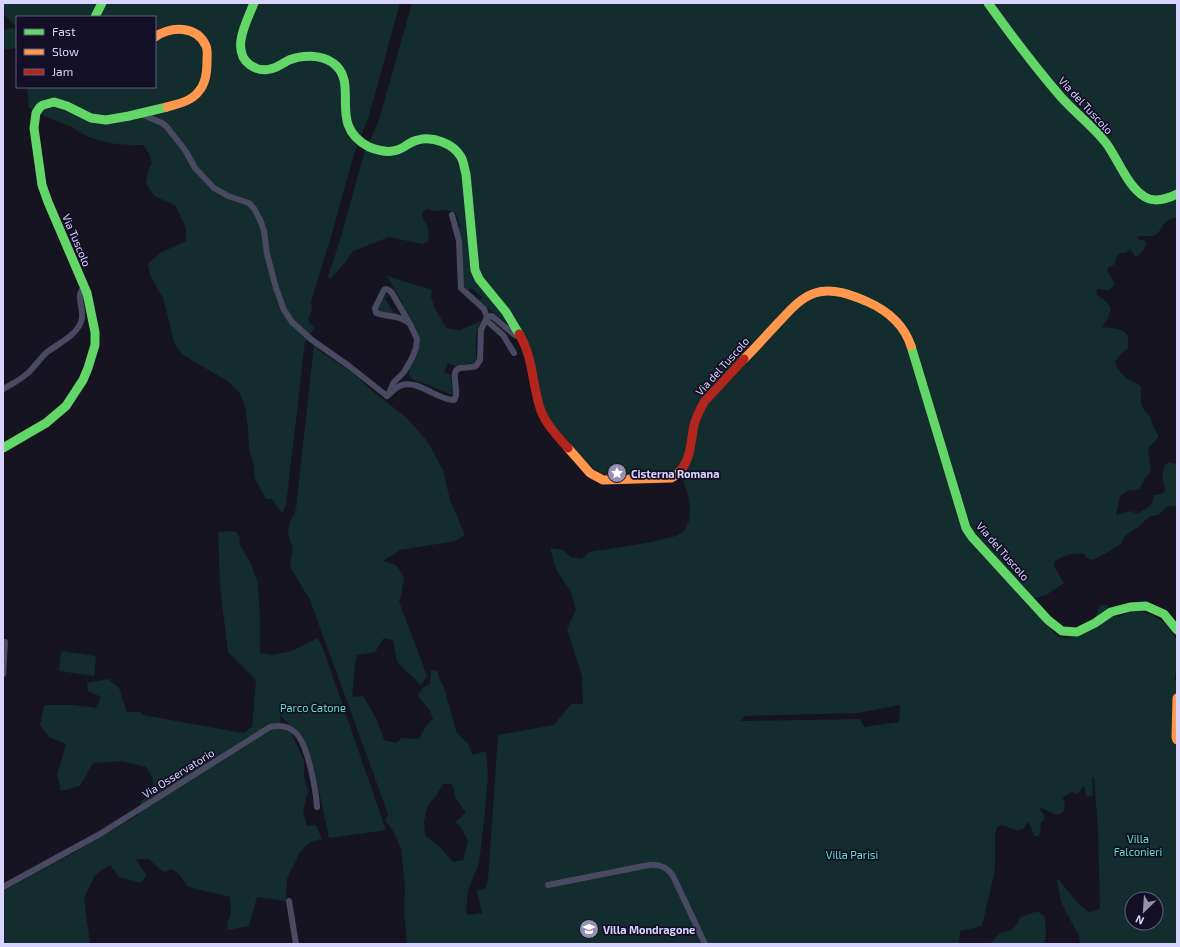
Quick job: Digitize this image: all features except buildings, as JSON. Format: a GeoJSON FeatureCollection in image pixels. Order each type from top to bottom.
{"type":"FeatureCollection","features":[{"type":"Feature","properties":{"kind":"street"},"geometry":{"type":"LineString","coordinates":[[96,16],[102,3]]}},
{"type":"Feature","properties":{"kind":"street","name":"Via del Tuscolo"},"geometry":{"type":"LineString","coordinates":[[254,3],[240,44],[243,57],[250,64],[259,69],[267,70],[294,59],[312,56],[325,58],[333,62],[342,73],[344,80],[347,125],[351,133],[364,145],[383,151],[390,151],[397,150],[418,139],[436,141],[453,148],[462,158],[466,174],[475,270],[479,279],[506,312],[521,336],[529,356],[540,409],[553,431],[590,473],[603,480],[671,478],[677,476],[687,462],[696,416],[704,402],[793,307],[815,293],[829,291],[856,296],[882,309],[899,324],[908,337],[966,528],[972,537],[1048,620],[1062,631],[1077,632],[1111,612],[1130,607],[1146,606],[1164,614],[1177,630]]}},
{"type":"Feature","properties":{"kind":"street","name":"Via del Tuscolo"},"geometry":{"type":"LineString","coordinates":[[988,3],[1062,98],[1105,142],[1139,192],[1150,199],[1157,200],[1168,198],[1177,194]]}},
{"type":"Feature","properties":{"kind":"street"},"geometry":{"type":"LineString","coordinates":[[139,113],[183,103],[189,100],[200,90],[208,71],[206,45],[199,36],[185,30],[177,29],[169,30],[156,36]]}},
{"type":"Feature","properties":{"kind":"street","name":"Via Tuscolo"},"geometry":{"type":"LineString","coordinates":[[3,448],[43,425],[55,416],[74,395],[84,380],[90,364],[95,340],[90,305],[84,287],[48,204],[40,174],[34,124],[39,107],[42,104],[55,102],[65,104],[84,116],[98,120],[109,120],[139,113]]}},
{"type":"Feature","properties":{"kind":"street"},"geometry":{"type":"LineString","coordinates":[[139,113],[166,126],[185,150],[195,168],[214,188],[221,193],[245,201],[251,205],[262,224],[265,234],[267,254],[274,281],[283,307],[290,319],[306,335],[350,366],[387,396]]}},
{"type":"Feature","properties":{"kind":"street"},"geometry":{"type":"LineString","coordinates":[[452,215],[459,241],[460,288],[484,309],[486,318],[503,335],[514,354]]}},
{"type":"Feature","properties":{"kind":"street"},"geometry":{"type":"LineString","coordinates":[[3,389],[26,374],[45,355],[66,339],[78,327],[81,322],[82,314],[80,295],[84,287]]}},
{"type":"Feature","properties":{"kind":"street"},"geometry":{"type":"LineString","coordinates":[[387,396],[394,382],[404,372],[412,358],[416,348],[417,339],[410,324],[392,293],[389,290],[384,290],[375,308],[376,313],[396,316],[410,324]]}},
{"type":"Feature","properties":{"kind":"street"},"geometry":{"type":"LineString","coordinates":[[387,396],[400,386],[411,385],[423,388],[449,400],[454,400],[457,393],[454,376],[457,370],[459,368],[476,366],[479,363],[481,330],[486,318],[492,316],[516,336],[521,336]]}},
{"type":"Feature","properties":{"kind":"street"},"geometry":{"type":"LineString","coordinates":[[3,674],[4,645]]}},
{"type":"Feature","properties":{"kind":"street"},"geometry":{"type":"LineString","coordinates":[[1177,698],[1177,740]]}},
{"type":"Feature","properties":{"kind":"street","name":"Via Osservatorio"},"geometry":{"type":"LineString","coordinates":[[3,887],[100,834],[270,727],[278,726],[287,728],[295,732],[301,739],[314,780],[318,807]]}},
{"type":"Feature","properties":{"kind":"street"},"geometry":{"type":"LineString","coordinates":[[548,885],[650,865],[662,866],[673,876],[705,944]]}},
{"type":"Feature","properties":{"kind":"street"},"geometry":{"type":"LineString","coordinates":[[289,901],[296,944]]}},
{"type":"Feature","properties":{"kind":"green space"},"geometry":{"type":"Polygon","coordinates":[[[3,3],[400,3],[369,116],[354,154],[331,237],[311,301],[312,310],[308,320],[314,329],[305,342],[286,505],[282,513],[272,499],[266,499],[255,479],[253,462],[249,450],[245,406],[239,392],[226,380],[182,354],[174,343],[163,298],[150,275],[148,264],[160,253],[186,241],[186,228],[175,205],[154,196],[146,184],[148,171],[152,163],[149,154],[143,145],[120,144],[98,140],[29,108],[27,88],[156,88],[156,16],[16,16],[16,26],[3,13],[3,3]]]}},
{"type":"Feature","properties":{"kind":"green space"},"geometry":{"type":"Polygon","coordinates":[[[412,3],[1177,3],[1177,218],[1168,220],[1155,235],[1137,237],[1140,240],[1144,240],[1146,243],[1143,251],[1138,256],[1136,257],[1130,249],[1126,253],[1118,254],[1115,264],[1107,270],[1113,280],[1114,285],[1108,290],[1098,289],[1096,292],[1097,295],[1107,302],[1111,309],[1108,318],[1102,327],[1122,330],[1127,336],[1128,348],[1115,362],[1118,369],[1126,378],[1138,384],[1141,388],[1141,404],[1150,416],[1158,435],[1158,438],[1148,448],[1151,472],[1145,478],[1140,489],[1127,491],[1120,496],[1116,515],[1131,511],[1137,514],[1150,506],[1154,495],[1162,494],[1165,490],[1163,469],[1167,463],[1177,465],[1177,506],[1167,507],[1158,515],[1151,516],[1125,536],[1121,544],[1097,558],[1091,560],[1084,554],[1073,554],[1055,561],[1054,566],[1064,583],[1046,595],[1033,598],[1051,616],[1053,619],[1052,630],[1061,637],[1071,637],[1095,626],[1096,615],[1100,605],[1107,605],[1115,615],[1119,617],[1132,612],[1139,612],[1157,618],[1168,627],[1177,640],[1177,657],[1174,680],[1177,680],[1177,944],[1080,944],[1079,936],[1061,902],[1057,880],[1059,880],[1076,901],[1088,912],[1100,908],[1098,830],[1094,777],[1092,778],[1093,795],[1089,797],[1086,795],[1085,788],[1083,786],[1076,794],[1072,792],[1062,798],[1065,802],[1064,811],[1060,814],[1054,814],[1041,808],[1040,810],[1045,816],[1044,820],[1040,824],[1041,830],[1039,836],[1034,836],[1030,825],[1027,822],[1024,828],[1018,831],[1002,825],[997,827],[995,835],[995,870],[982,926],[960,931],[959,944],[407,944],[404,913],[405,888],[401,848],[393,831],[385,820],[388,814],[310,600],[290,567],[293,548],[288,535],[289,524],[296,509],[314,345],[321,352],[353,373],[371,390],[407,418],[427,441],[443,470],[450,500],[465,535],[456,541],[400,550],[383,561],[396,565],[404,577],[399,601],[427,676],[421,685],[397,662],[393,640],[384,638],[375,652],[357,655],[352,697],[363,696],[377,720],[384,740],[396,743],[402,738],[419,739],[425,727],[433,719],[430,711],[418,696],[422,688],[430,684],[431,670],[438,671],[457,733],[468,743],[473,755],[486,751],[488,776],[484,822],[479,863],[468,890],[466,913],[468,915],[482,913],[477,890],[485,889],[488,880],[498,735],[554,725],[571,704],[583,704],[582,676],[567,629],[576,610],[571,592],[557,571],[550,548],[563,550],[571,557],[582,559],[589,552],[646,543],[676,536],[684,531],[689,521],[690,511],[688,495],[683,479],[688,479],[673,473],[607,476],[596,470],[577,454],[546,416],[531,349],[525,335],[512,327],[479,301],[482,297],[471,288],[468,290],[461,282],[457,228],[460,227],[456,213],[446,210],[425,210],[422,215],[428,229],[428,242],[422,244],[389,237],[353,251],[344,264],[330,279],[328,277],[363,157],[379,120],[412,3]],[[900,705],[858,713],[744,716],[741,721],[860,719],[864,727],[899,722],[900,705]],[[443,784],[428,805],[424,821],[425,835],[440,847],[453,862],[463,860],[468,841],[461,827],[455,822],[466,813],[456,799],[452,784],[443,784]]]}},
{"type":"Feature","properties":{"kind":"green space"},"geometry":{"type":"Polygon","coordinates":[[[16,27],[16,48],[3,50],[3,30],[16,27]]]}},
{"type":"Feature","properties":{"kind":"green space"},"geometry":{"type":"Polygon","coordinates":[[[387,276],[432,290],[431,297],[435,308],[446,328],[460,330],[481,321],[476,336],[476,361],[474,363],[454,366],[448,363],[444,372],[450,375],[453,391],[452,394],[414,380],[409,376],[409,369],[419,339],[411,319],[403,308],[403,304],[387,276]]]}},
{"type":"Feature","properties":{"kind":"green space"},"geometry":{"type":"Polygon","coordinates":[[[387,295],[389,296],[385,298],[394,313],[397,312],[397,314],[380,313],[377,308],[387,295]]]}},
{"type":"Feature","properties":{"kind":"green space","name":"Parco Catone"},"geometry":{"type":"Polygon","coordinates":[[[218,532],[236,532],[240,537],[239,543],[251,564],[258,584],[260,653],[273,655],[292,651],[318,638],[324,651],[386,830],[329,838],[313,764],[303,736],[280,716],[281,729],[291,733],[304,760],[304,776],[308,792],[303,811],[307,826],[316,825],[322,839],[310,842],[300,852],[287,879],[286,901],[257,897],[249,926],[228,930],[227,922],[231,915],[230,897],[188,887],[179,874],[172,869],[164,872],[148,859],[136,859],[146,875],[141,883],[119,877],[110,865],[95,875],[84,898],[90,944],[3,944],[3,891],[77,851],[138,815],[141,801],[152,793],[153,780],[146,767],[122,761],[93,763],[80,786],[61,791],[57,775],[66,744],[49,737],[40,725],[44,705],[74,705],[96,708],[101,697],[88,691],[87,683],[108,679],[119,688],[127,712],[140,712],[143,715],[243,733],[252,727],[256,680],[228,652],[220,585],[218,532]]]}},
{"type":"Feature","properties":{"kind":"green space"},"geometry":{"type":"Polygon","coordinates":[[[61,651],[96,656],[94,676],[59,671],[61,651]]]}},
{"type":"Feature","properties":{"kind":"green space"},"geometry":{"type":"Polygon","coordinates":[[[1038,911],[1045,917],[1046,935],[1044,944],[989,944],[1002,932],[1009,931],[1015,927],[1021,917],[1038,911]]]}},
{"type":"Feature","properties":{"kind":"traffic: fast"},"geometry":{"type":"LineString","coordinates":[[96,16],[102,3]]}},
{"type":"Feature","properties":{"kind":"traffic: fast"},"geometry":{"type":"LineString","coordinates":[[254,3],[244,27],[241,44],[241,52],[244,59],[250,65],[257,69],[267,70],[275,68],[289,60],[300,57],[311,56],[328,60],[341,71],[344,81],[346,116],[349,127],[356,138],[369,147],[381,151],[394,151],[410,143],[430,139],[448,144],[457,152],[462,159],[466,174],[475,270],[479,279],[506,312],[519,334]]}},
{"type":"Feature","properties":{"kind":"traffic: fast"},"geometry":{"type":"LineString","coordinates":[[988,3],[1051,86],[1106,143],[1133,186],[1145,197],[1153,200],[1165,199],[1177,194]]}},
{"type":"Feature","properties":{"kind":"traffic: fast"},"geometry":{"type":"LineString","coordinates":[[3,448],[46,423],[66,406],[83,380],[95,345],[95,332],[87,293],[42,185],[34,128],[36,113],[43,105],[54,102],[67,106],[91,118],[106,120],[167,107]]}},
{"type":"Feature","properties":{"kind":"traffic: fast"},"geometry":{"type":"LineString","coordinates":[[911,346],[966,528],[972,537],[1048,620],[1062,631],[1077,632],[1095,623],[1111,612],[1130,607],[1146,606],[1164,614],[1177,630]]}},
{"type":"Feature","properties":{"kind":"traffic: slow"},"geometry":{"type":"LineString","coordinates":[[156,36],[161,33],[176,29],[190,31],[202,39],[207,49],[206,76],[200,90],[187,101],[167,107]]}},
{"type":"Feature","properties":{"kind":"traffic: slow"},"geometry":{"type":"LineString","coordinates":[[744,359],[799,302],[809,295],[822,291],[835,291],[849,294],[868,302],[889,314],[900,325],[911,346]]}},
{"type":"Feature","properties":{"kind":"traffic: slow"},"geometry":{"type":"LineString","coordinates":[[568,448],[590,473],[603,480],[671,478],[678,474],[681,470]]}},
{"type":"Feature","properties":{"kind":"traffic: slow"},"geometry":{"type":"LineString","coordinates":[[1177,698],[1177,740]]}},
{"type":"Feature","properties":{"kind":"traffic: jam"},"geometry":{"type":"LineString","coordinates":[[519,334],[527,351],[537,399],[542,413],[552,429],[568,448]]}},
{"type":"Feature","properties":{"kind":"traffic: jam"},"geometry":{"type":"LineString","coordinates":[[681,470],[687,460],[694,425],[704,402],[744,359]]}},
{"type":"Feature","properties":{"kind":"place","name":"Cisterna Romana"},"geometry":{"type":"Point","coordinates":[617,473]}},
{"type":"Feature","properties":{"kind":"place","name":"Villa Mondragone"},"geometry":{"type":"Point","coordinates":[589,929]}},
{"type":"Feature","properties":{"kind":"park label","name":"Villa Falconieri"},"geometry":{"type":"Point","coordinates":[1138,844]}},
{"type":"Feature","properties":{"kind":"park label","name":"Villa Parisi"},"geometry":{"type":"Point","coordinates":[852,854]}}]}
